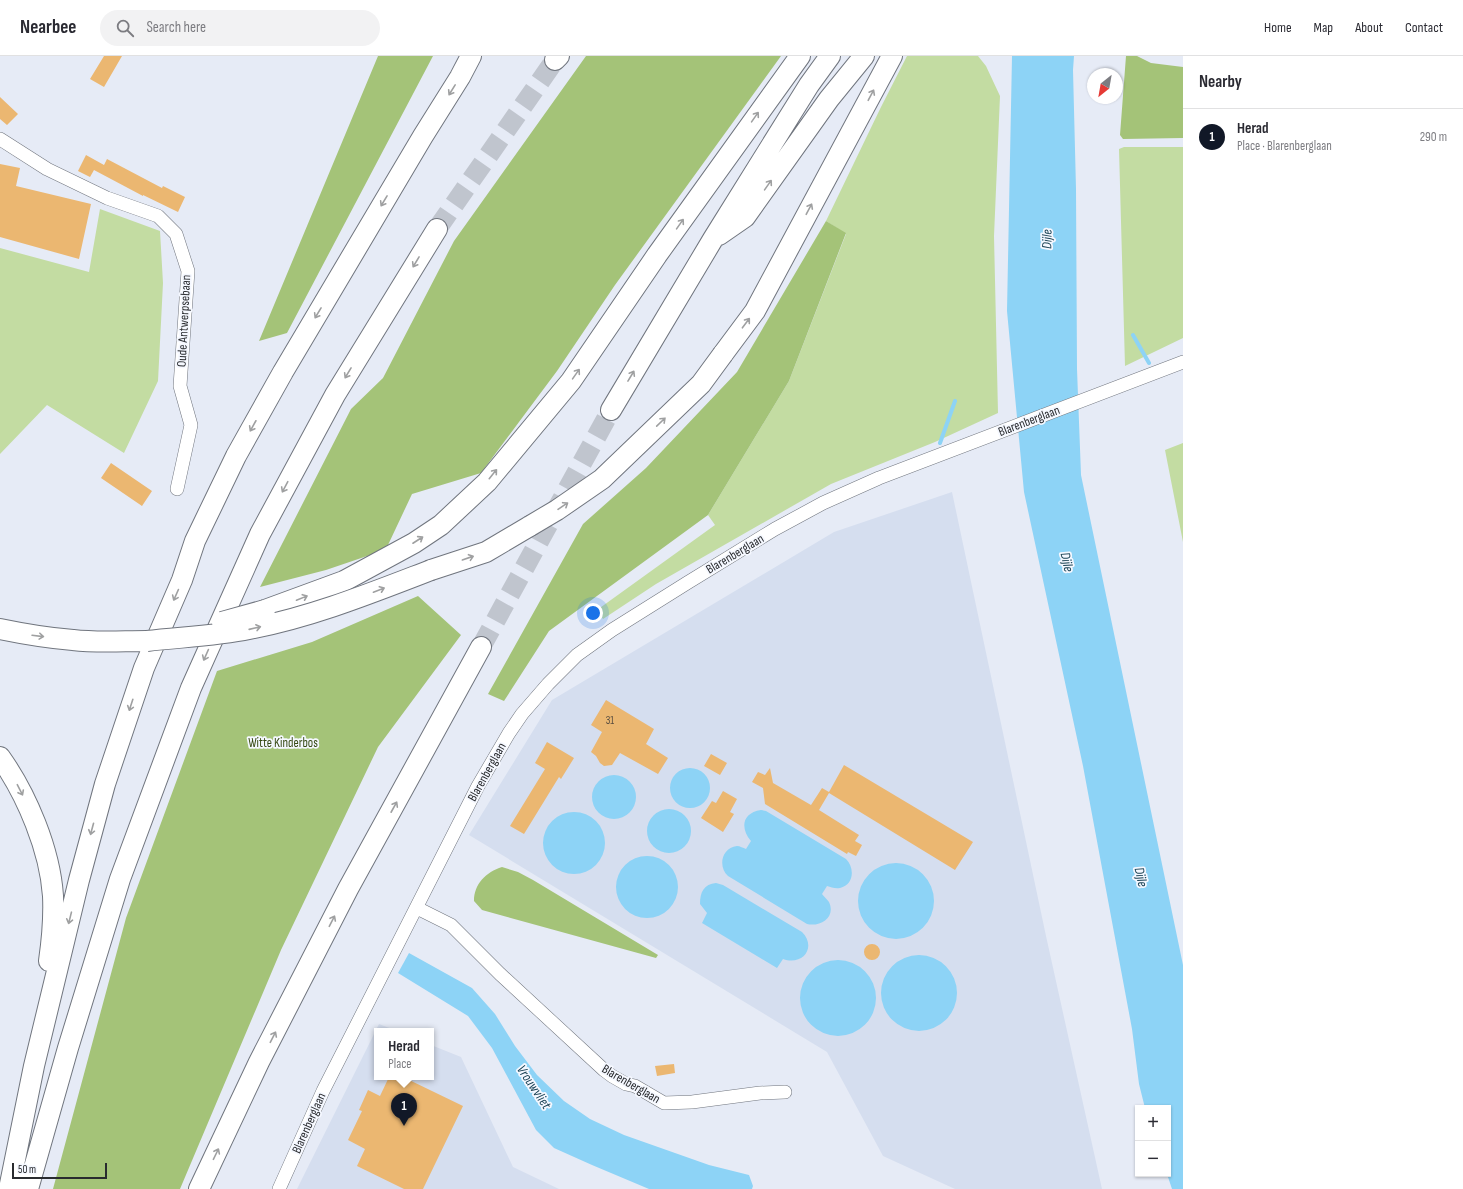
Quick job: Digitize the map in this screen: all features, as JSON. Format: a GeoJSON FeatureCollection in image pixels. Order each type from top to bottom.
{"type":"FeatureCollection","features":[{"type":"Feature","properties":{"kind":"highway"},"geometry":{"type":"LineString","coordinates":[[9,1189],[34,1066],[79,880],[105,784],[144,668],[182,580],[195,541],[236,456],[283,372],[423,136],[460,77],[471,56]]}},
{"type":"Feature","properties":{"kind":"highway"},"geometry":{"type":"LineString","coordinates":[[147,641],[210,626],[265,610],[344,581],[414,543],[441,525],[487,482],[571,381],[666,243],[800,56]]}},
{"type":"Feature","properties":{"kind":"highway"},"geometry":{"type":"LineString","coordinates":[[611,410],[712,239],[809,85],[830,56]]}},
{"type":"Feature","properties":{"kind":"highway"},"geometry":{"type":"LineString","coordinates":[[712,239],[745,217],[829,99],[864,56]]}},
{"type":"Feature","properties":{"kind":"highway"},"geometry":{"type":"LineString","coordinates":[[0,629],[73,640],[111,642],[147,641],[249,629],[300,617],[348,602],[431,570],[486,552],[557,510],[602,479],[701,384],[755,311],[892,56]]}},
{"type":"Feature","properties":{"kind":"highway"},"geometry":{"type":"LineString","coordinates":[[28,1189],[68,1048],[120,879],[191,688],[260,534],[335,395],[436,229]]}},
{"type":"Feature","properties":{"kind":"highway"},"geometry":{"type":"LineString","coordinates":[[199,1189],[259,1062],[348,889],[481,647]]}},
{"type":"Feature","properties":{"kind":"highway"},"geometry":{"type":"LineString","coordinates":[[0,757],[19,788],[32,815],[41,841],[49,869],[53,918],[47,978],[0,1186]]}},
{"type":"Feature","properties":{"kind":"street","name":"Oude Antwerpsebaan"},"geometry":{"type":"LineString","coordinates":[[0,138],[47,169],[107,198],[158,216],[176,234],[188,271],[180,386],[191,425],[177,489]]}},
{"type":"Feature","properties":{"kind":"street","name":"Blarenberglaan"},"geometry":{"type":"LineString","coordinates":[[279,1189],[323,1091],[478,786],[522,714],[548,684],[577,655],[612,630],[775,529],[816,507],[879,478],[1183,362]]}},
{"type":"Feature","properties":{"kind":"street","name":"Blarenberglaan"},"geometry":{"type":"LineString","coordinates":[[417,908],[451,925],[500,974],[604,1070],[612,1076],[642,1090],[664,1103],[692,1102],[760,1093],[785,1092]]}},
{"type":"Feature","properties":{"kind":"shaded area"},"geometry":{"type":"Polygon","coordinates":[[[952,492],[1046,936],[1102,1189],[955,1189],[883,1156],[827,1052],[469,835],[552,700],[834,532],[952,492]]]}},
{"type":"Feature","properties":{"kind":"shaded area"},"geometry":{"type":"Polygon","coordinates":[[[379,1024],[389,1028],[377,1028],[379,1024]]]}},
{"type":"Feature","properties":{"kind":"shaded area"},"geometry":{"type":"Polygon","coordinates":[[[374,1034],[374,1080],[434,1080],[434,1046],[461,1057],[513,1167],[559,1189],[297,1189],[374,1034]]]}},
{"type":"Feature","properties":{"kind":"green space"},"geometry":{"type":"Polygon","coordinates":[[[378,56],[433,56],[287,333],[259,341],[378,56]]]}},
{"type":"Feature","properties":{"kind":"green space"},"geometry":{"type":"Polygon","coordinates":[[[586,56],[781,56],[615,285],[557,371],[481,473],[412,494],[388,545],[373,554],[326,570],[260,587],[351,409],[383,378],[454,241],[586,56]]]}},
{"type":"Feature","properties":{"kind":"green space"},"geometry":{"type":"Polygon","coordinates":[[[907,56],[978,56],[986,66],[1000,96],[994,236],[998,413],[935,442],[831,484],[656,584],[603,619],[597,610],[715,525],[708,515],[789,381],[846,234],[826,221],[907,56]]]}},
{"type":"Feature","properties":{"kind":"green space"},"geometry":{"type":"Polygon","coordinates":[[[1126,56],[1137,56],[1151,63],[1183,67],[1183,138],[1123,139],[1120,135],[1126,56]]]}},
{"type":"Feature","properties":{"kind":"green space"},"geometry":{"type":"Polygon","coordinates":[[[1124,147],[1183,147],[1183,338],[1125,366],[1119,149],[1124,147]]]}},
{"type":"Feature","properties":{"kind":"green space"},"geometry":{"type":"Polygon","coordinates":[[[100,209],[160,231],[163,283],[158,381],[124,453],[47,405],[0,454],[0,248],[89,272],[100,209]]]}},
{"type":"Feature","properties":{"kind":"green space"},"geometry":{"type":"Polygon","coordinates":[[[826,221],[846,233],[789,381],[708,515],[549,631],[504,701],[488,694],[583,524],[646,468],[737,372],[826,221]]]}},
{"type":"Feature","properties":{"kind":"green space"},"geometry":{"type":"Polygon","coordinates":[[[1183,443],[1183,542],[1165,450],[1183,443]]]}},
{"type":"Feature","properties":{"kind":"green space","name":"Witte Kinderbos"},"geometry":{"type":"Polygon","coordinates":[[[418,596],[461,635],[378,747],[281,950],[180,1189],[53,1189],[126,918],[217,671],[312,642],[418,596]]]}},
{"type":"Feature","properties":{"kind":"green space"},"geometry":{"type":"Polygon","coordinates":[[[502,867],[518,872],[533,880],[658,955],[656,958],[482,910],[474,901],[476,889],[486,875],[502,867]]]}},
{"type":"Feature","properties":{"kind":"water","name":"Dijle"},"geometry":{"type":"Polygon","coordinates":[[[1012,56],[1074,56],[1077,369],[1081,475],[1183,965],[1183,1189],[1172,1189],[1168,1177],[1171,1177],[1171,1105],[1144,1105],[1139,1084],[1132,1029],[1083,766],[1024,492],[1007,311],[1012,56]]]}},
{"type":"Feature","properties":{"kind":"water"},"geometry":{"type":"Polygon","coordinates":[[[690,768],[698,770],[704,774],[708,780],[710,788],[708,796],[704,802],[698,806],[690,808],[682,806],[676,802],[672,796],[670,788],[672,780],[676,774],[682,770],[690,768]]]}},
{"type":"Feature","properties":{"kind":"water"},"geometry":{"type":"Polygon","coordinates":[[[614,775],[626,779],[632,785],[636,797],[632,809],[626,815],[614,819],[602,815],[596,809],[592,797],[596,785],[602,779],[614,775]]]}},
{"type":"Feature","properties":{"kind":"water"},"geometry":{"type":"Polygon","coordinates":[[[669,809],[681,813],[687,819],[691,831],[687,843],[681,849],[669,853],[657,849],[651,843],[647,831],[651,819],[657,813],[669,809]]]}},
{"type":"Feature","properties":{"kind":"water"},"geometry":{"type":"Polygon","coordinates":[[[761,810],[766,811],[846,859],[849,863],[852,876],[848,883],[840,888],[827,886],[822,894],[829,902],[831,907],[829,916],[826,920],[817,924],[807,924],[728,876],[725,872],[722,863],[724,854],[732,847],[737,846],[746,849],[751,841],[745,831],[745,822],[750,814],[761,810]]]}},
{"type":"Feature","properties":{"kind":"water"},"geometry":{"type":"Polygon","coordinates":[[[574,812],[586,814],[596,821],[603,831],[605,843],[603,855],[596,865],[586,872],[574,874],[562,872],[552,865],[545,855],[543,843],[545,831],[552,821],[562,814],[574,812]]]}},
{"type":"Feature","properties":{"kind":"water"},"geometry":{"type":"Polygon","coordinates":[[[641,856],[653,856],[669,865],[676,875],[678,887],[676,899],[669,909],[653,918],[641,918],[630,913],[621,904],[616,893],[616,881],[621,870],[630,861],[641,856]]]}},
{"type":"Feature","properties":{"kind":"water"},"geometry":{"type":"Polygon","coordinates":[[[896,863],[911,866],[923,874],[931,886],[934,901],[931,916],[923,928],[911,936],[896,939],[881,936],[869,928],[861,916],[858,901],[861,886],[869,874],[881,866],[896,863]]]}},
{"type":"Feature","properties":{"kind":"water"},"geometry":{"type":"Polygon","coordinates":[[[716,883],[723,885],[802,932],[808,944],[806,954],[797,960],[783,959],[777,968],[702,923],[707,913],[700,904],[702,892],[708,885],[716,883]]]}},
{"type":"Feature","properties":{"kind":"water","name":"Vrouwvliet"},"geometry":{"type":"Polygon","coordinates":[[[409,953],[472,988],[495,1014],[515,1046],[537,1075],[564,1101],[590,1119],[624,1135],[709,1165],[749,1175],[753,1186],[752,1189],[649,1189],[554,1148],[536,1130],[492,1048],[468,1016],[398,973],[409,953]]]}},
{"type":"Feature","properties":{"kind":"water"},"geometry":{"type":"Polygon","coordinates":[[[919,955],[934,958],[946,966],[954,978],[957,993],[954,1008],[946,1020],[934,1028],[919,1031],[904,1028],[892,1020],[884,1008],[881,993],[884,978],[892,966],[904,958],[919,955]]]}},
{"type":"Feature","properties":{"kind":"water"},"geometry":{"type":"Polygon","coordinates":[[[838,960],[853,963],[865,971],[873,983],[876,998],[873,1013],[865,1025],[853,1033],[838,1036],[823,1033],[811,1025],[803,1013],[800,998],[803,983],[811,971],[823,963],[838,960]]]}},
{"type":"Feature","properties":{"kind":"building"},"geometry":{"type":"Polygon","coordinates":[[[104,56],[122,56],[104,87],[90,79],[104,56]]]}},
{"type":"Feature","properties":{"kind":"building"},"geometry":{"type":"Polygon","coordinates":[[[0,97],[18,114],[7,125],[0,119],[0,97]]]}},
{"type":"Feature","properties":{"kind":"building"},"geometry":{"type":"Polygon","coordinates":[[[86,155],[104,165],[107,159],[162,188],[163,186],[185,197],[178,212],[143,196],[94,170],[90,177],[78,171],[86,155]]]}},
{"type":"Feature","properties":{"kind":"building"},"geometry":{"type":"Polygon","coordinates":[[[0,164],[20,168],[16,186],[91,204],[79,259],[0,237],[0,164]]]}},
{"type":"Feature","properties":{"kind":"building"},"geometry":{"type":"Polygon","coordinates":[[[111,463],[152,491],[142,506],[101,478],[111,463]]]}},
{"type":"Feature","properties":{"kind":"building"},"geometry":{"type":"Polygon","coordinates":[[[606,700],[654,729],[646,744],[668,758],[658,774],[620,753],[612,765],[604,766],[591,752],[602,732],[591,725],[606,700]]]}},
{"type":"Feature","properties":{"kind":"building"},"geometry":{"type":"Polygon","coordinates":[[[547,742],[574,758],[561,779],[559,777],[524,834],[510,826],[545,769],[535,763],[547,742]]]}},
{"type":"Feature","properties":{"kind":"building"},"geometry":{"type":"Polygon","coordinates":[[[711,754],[727,763],[720,775],[704,766],[711,754]]]}},
{"type":"Feature","properties":{"kind":"building"},"geometry":{"type":"Polygon","coordinates":[[[844,765],[973,842],[955,870],[829,793],[819,810],[859,835],[855,841],[862,845],[856,856],[848,852],[847,854],[765,804],[763,788],[752,782],[758,772],[765,775],[770,768],[773,783],[811,805],[822,788],[829,792],[844,765]]]}},
{"type":"Feature","properties":{"kind":"building"},"geometry":{"type":"Polygon","coordinates":[[[723,791],[737,799],[730,812],[734,814],[723,832],[701,818],[712,801],[716,803],[723,791]]]}},
{"type":"Feature","properties":{"kind":"building"},"geometry":{"type":"Polygon","coordinates":[[[869,944],[875,944],[880,949],[878,958],[875,960],[869,960],[864,955],[864,949],[869,944]]]}},
{"type":"Feature","properties":{"kind":"building"},"geometry":{"type":"Polygon","coordinates":[[[674,1064],[675,1073],[657,1076],[655,1066],[674,1064]]]}},
{"type":"Feature","properties":{"kind":"building"},"geometry":{"type":"Polygon","coordinates":[[[388,1080],[409,1080],[463,1106],[423,1189],[404,1189],[357,1166],[365,1149],[348,1140],[362,1111],[359,1110],[368,1090],[380,1096],[388,1080]]]}},
{"type":"Feature","properties":{"kind":"waterway"},"geometry":{"type":"LineString","coordinates":[[1133,335],[1149,363]]}},
{"type":"Feature","properties":{"kind":"waterway"},"geometry":{"type":"LineString","coordinates":[[940,443],[955,401]]}},
{"type":"Feature","properties":{"kind":"tunnel"},"geometry":{"type":"LineString","coordinates":[[437,229],[555,60]]}},
{"type":"Feature","properties":{"kind":"tunnel"},"geometry":{"type":"LineString","coordinates":[[481,647],[611,410]]}},
{"type":"Feature","properties":{"kind":"place","name":"Herad"},"geometry":{"type":"Point","coordinates":[404,1126]}}]}
